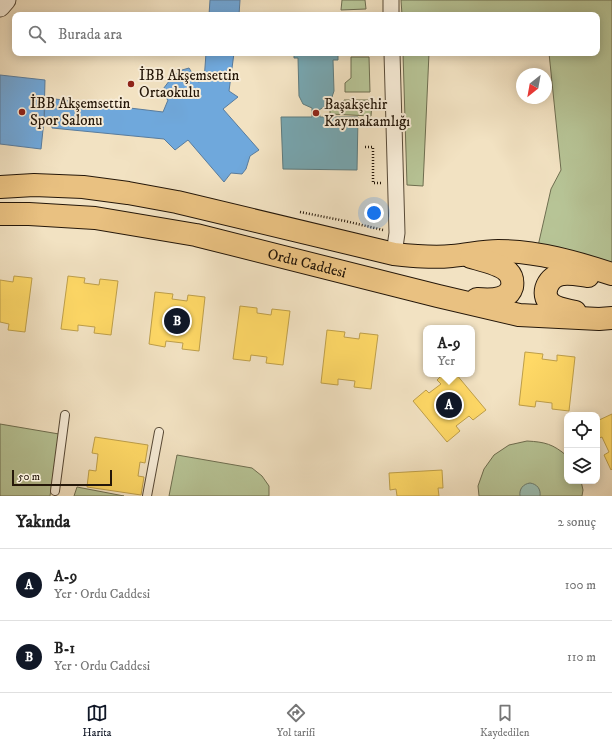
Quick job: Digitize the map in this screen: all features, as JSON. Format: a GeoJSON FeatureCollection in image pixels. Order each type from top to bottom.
{"type":"FeatureCollection","features":[{"type":"Feature","properties":{"kind":"main road","name":"Ordu Caddesi"},"geometry":{"type":"LineString","coordinates":[[0,187],[34,185],[83,187],[128,193],[176,202],[394,254],[423,257],[465,255],[499,251],[526,253],[582,264],[612,274]]}},
{"type":"Feature","properties":{"kind":"main road","name":"Ordu Caddesi"},"geometry":{"type":"LineString","coordinates":[[0,214],[29,214],[95,218],[196,235],[519,315],[605,318]]}},
{"type":"Feature","properties":{"kind":"main road"},"geometry":{"type":"LineString","coordinates":[[438,296],[480,300],[496,299],[508,295],[512,288],[513,280],[508,272],[500,266],[465,255]]}},
{"type":"Feature","properties":{"kind":"main road"},"geometry":{"type":"LineString","coordinates":[[605,318],[560,308],[550,303],[546,296],[546,288],[549,281],[555,276],[563,274],[612,279]]}},
{"type":"Feature","properties":{"kind":"street"},"geometry":{"type":"LineString","coordinates":[[0,7],[6,0]]}},
{"type":"Feature","properties":{"kind":"street"},"geometry":{"type":"LineString","coordinates":[[391,0],[391,12]]}},
{"type":"Feature","properties":{"kind":"street"},"geometry":{"type":"LineString","coordinates":[[392,56],[397,233],[394,254]]}},
{"type":"Feature","properties":{"kind":"lane"},"geometry":{"type":"LineString","coordinates":[[55,491],[65,415]]}},
{"type":"Feature","properties":{"kind":"lane"},"geometry":{"type":"LineString","coordinates":[[147,496],[159,432]]}},
{"type":"Feature","properties":{"kind":"path"},"geometry":{"type":"LineString","coordinates":[[365,147],[373,147],[373,183],[396,184]]}},
{"type":"Feature","properties":{"kind":"green space"},"geometry":{"type":"Polygon","coordinates":[[[342,0],[365,0],[366,9],[341,10],[342,0]]]}},
{"type":"Feature","properties":{"kind":"green space"},"geometry":{"type":"Polygon","coordinates":[[[401,0],[612,0],[612,268],[538,246],[551,189],[561,170],[552,82],[552,68],[551,68],[549,56],[600,56],[600,12],[402,12],[401,0]]]}},
{"type":"Feature","properties":{"kind":"green space"},"geometry":{"type":"Polygon","coordinates":[[[403,56],[429,56],[423,186],[407,185],[403,56]]]}},
{"type":"Feature","properties":{"kind":"green space"},"geometry":{"type":"Polygon","coordinates":[[[351,57],[369,57],[370,92],[345,92],[345,83],[351,78],[351,57]]]}},
{"type":"Feature","properties":{"kind":"green space"},"geometry":{"type":"Polygon","coordinates":[[[344,100],[368,100],[372,102],[371,116],[330,114],[330,109],[340,104],[344,100]]]}},
{"type":"Feature","properties":{"kind":"green space"},"geometry":{"type":"Polygon","coordinates":[[[0,424],[59,434],[50,496],[0,496],[0,424]]]}},
{"type":"Feature","properties":{"kind":"green space"},"geometry":{"type":"Polygon","coordinates":[[[527,441],[539,442],[548,444],[557,449],[564,454],[564,484],[582,484],[582,496],[479,496],[478,486],[484,469],[494,455],[509,445],[527,441]]]}},
{"type":"Feature","properties":{"kind":"green space"},"geometry":{"type":"Polygon","coordinates":[[[177,455],[252,468],[262,476],[269,486],[269,496],[169,496],[177,455]]]}},
{"type":"Feature","properties":{"kind":"green space"},"geometry":{"type":"Polygon","coordinates":[[[77,487],[124,496],[74,496],[77,487]]]}},
{"type":"Feature","properties":{"kind":"water"},"geometry":{"type":"Polygon","coordinates":[[[525,484],[535,484],[538,487],[540,496],[520,496],[522,487],[525,484]]]}},
{"type":"Feature","properties":{"kind":"building: Konut"},"geometry":{"type":"Polygon","coordinates":[[[14,276],[32,278],[25,332],[8,330],[9,324],[0,322],[0,280],[13,282],[14,276]]]}},
{"type":"Feature","properties":{"kind":"building: Konut"},"geometry":{"type":"Polygon","coordinates":[[[68,276],[85,278],[84,283],[99,285],[100,279],[118,281],[111,335],[94,333],[95,327],[78,325],[78,331],[61,329],[68,276]]]}},
{"type":"Feature","properties":{"kind":"building: Konut"},"geometry":{"type":"Polygon","coordinates":[[[155,292],[173,294],[172,299],[187,301],[188,295],[205,297],[199,351],[182,349],[183,343],[166,341],[165,347],[149,344],[155,292]]]}},
{"type":"Feature","properties":{"kind":"building: Konut"},"geometry":{"type":"Polygon","coordinates":[[[240,306],[257,308],[257,313],[271,315],[272,309],[290,311],[283,365],[266,363],[267,357],[251,355],[250,361],[233,359],[240,306]]]}},
{"type":"Feature","properties":{"kind":"building: Konut"},"geometry":{"type":"Polygon","coordinates":[[[327,330],[345,332],[344,337],[359,339],[360,333],[378,335],[371,389],[354,387],[355,381],[338,379],[338,385],[321,383],[327,330]]]}},
{"type":"Feature","properties":{"kind":"building: Konut"},"geometry":{"type":"Polygon","coordinates":[[[525,352],[543,354],[542,359],[557,361],[557,355],[575,357],[569,411],[552,409],[552,403],[536,401],[535,407],[519,405],[525,352]]]}},
{"type":"Feature","properties":{"kind":"building: Konut"},"geometry":{"type":"Polygon","coordinates":[[[440,377],[458,377],[486,410],[473,420],[469,416],[456,426],[460,431],[447,442],[413,401],[426,390],[429,393],[441,384],[437,380],[440,377]]]}},
{"type":"Feature","properties":{"kind":"building: Konut"},"geometry":{"type":"Polygon","coordinates":[[[612,414],[611,470],[604,455],[609,452],[602,437],[600,438],[600,420],[612,414]]]}},
{"type":"Feature","properties":{"kind":"building: Konut"},"geometry":{"type":"Polygon","coordinates":[[[95,437],[148,445],[145,463],[140,462],[138,476],[144,477],[141,495],[87,487],[89,470],[96,471],[98,454],[92,453],[95,437]]]}},
{"type":"Feature","properties":{"kind":"building: Konut"},"geometry":{"type":"Polygon","coordinates":[[[442,470],[443,488],[438,488],[439,496],[397,496],[396,489],[390,490],[389,473],[442,470]]]}},
{"type":"Feature","properties":{"kind":"building: Okul"},"geometry":{"type":"Polygon","coordinates":[[[210,0],[240,0],[239,12],[209,12],[210,0]]]}},
{"type":"Feature","properties":{"kind":"building: Okul","name":"İBB Akşemsettin Ortaokulu"},"geometry":{"type":"Polygon","coordinates":[[[206,56],[234,56],[229,91],[238,97],[223,109],[259,150],[250,156],[246,169],[242,174],[231,173],[224,182],[188,140],[175,150],[164,139],[52,128],[52,121],[44,120],[45,104],[54,106],[55,99],[163,112],[168,100],[160,93],[173,76],[182,70],[189,68],[198,82],[204,81],[206,56]]]}},
{"type":"Feature","properties":{"kind":"building: Okul","name":"İBB Akşemsettin Spor Salonu"},"geometry":{"type":"Polygon","coordinates":[[[0,75],[45,80],[44,120],[41,149],[0,144],[0,75]]]}},
{"type":"Feature","properties":{"kind":"building: Kamu","name":"Başakşehir Kaymakamlığı"},"geometry":{"type":"Polygon","coordinates":[[[294,56],[338,56],[338,60],[333,60],[334,91],[330,103],[319,110],[320,117],[358,117],[357,170],[283,169],[281,117],[312,117],[312,108],[303,104],[299,96],[298,58],[294,58],[294,56]]]}},
{"type":"Feature","properties":{"kind":"place","name":"İBB Akşemsettin Ortaokulu"},"geometry":{"type":"Point","coordinates":[131,84]}},
{"type":"Feature","properties":{"kind":"place","name":"İBB Akşemsettin Spor Salonu"},"geometry":{"type":"Point","coordinates":[22,112]}},
{"type":"Feature","properties":{"kind":"place","name":"Başakşehir Kaymakamlığı"},"geometry":{"type":"Point","coordinates":[316,113]}},
{"type":"Feature","properties":{"kind":"place","name":"B-1"},"geometry":{"type":"Point","coordinates":[177,321]}},
{"type":"Feature","properties":{"kind":"place","name":"A-9"},"geometry":{"type":"Point","coordinates":[449,405]}}]}
